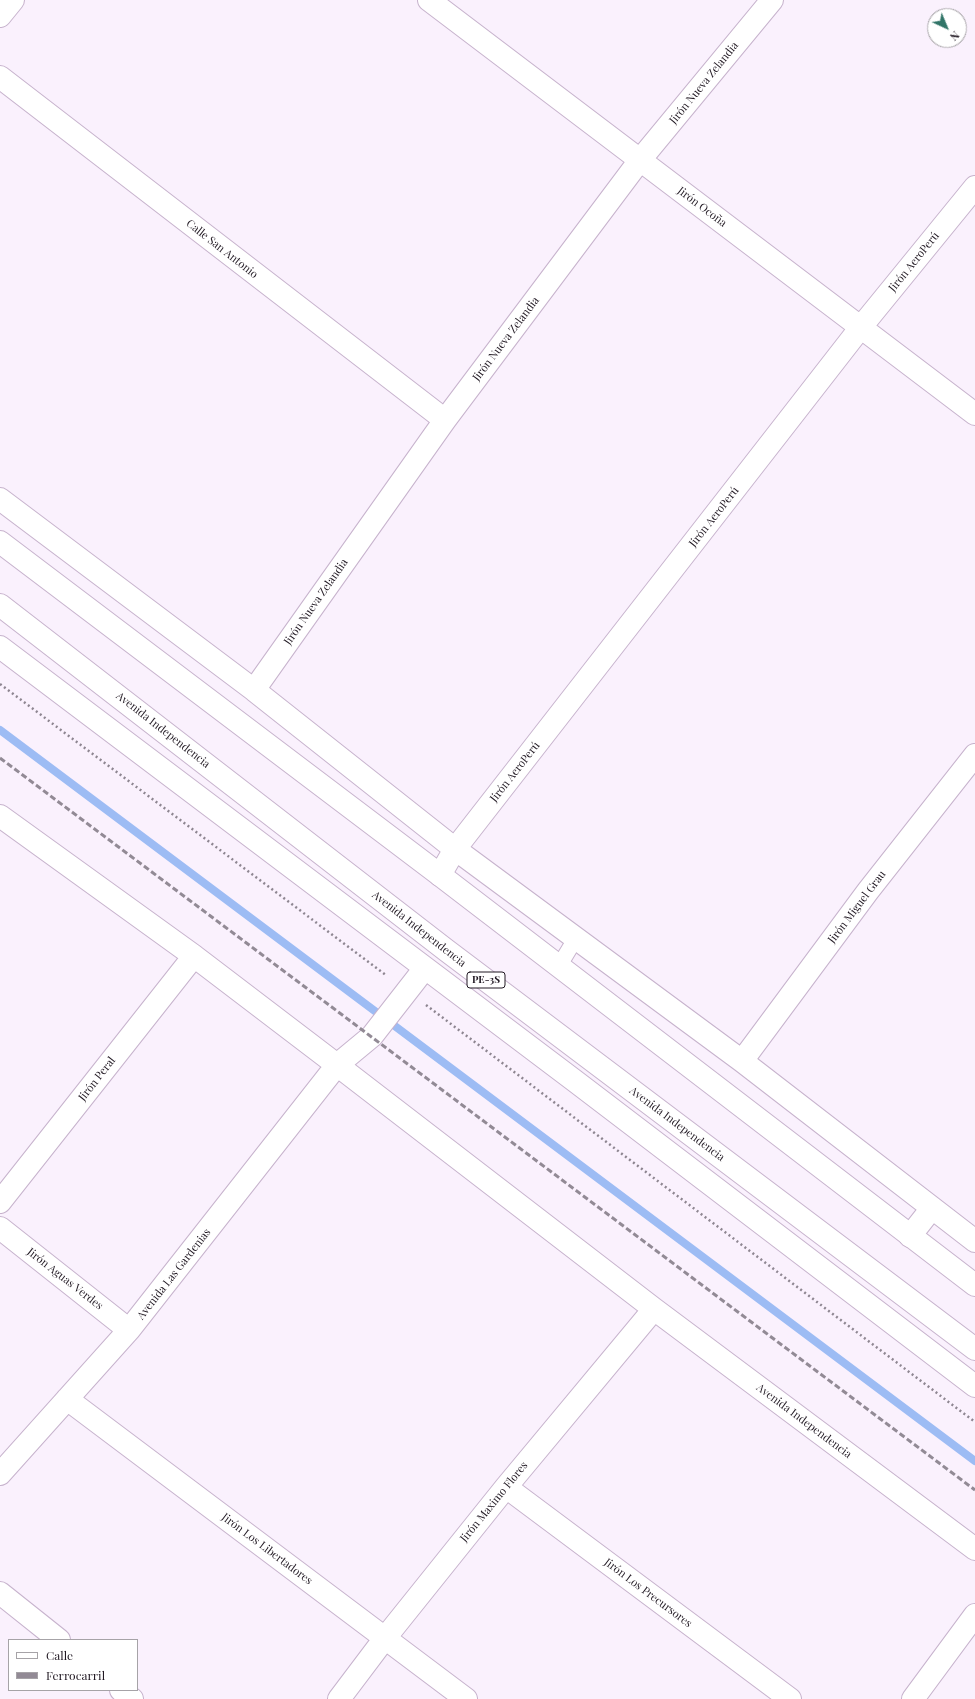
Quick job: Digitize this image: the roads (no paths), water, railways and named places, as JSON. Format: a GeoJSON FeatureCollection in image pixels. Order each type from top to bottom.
{"type":"FeatureCollection","features":[{"type":"Feature","properties":{"kind":"main road"},"geometry":{"type":"LineString","coordinates":[[0,16],[13,0]]}},
{"type":"Feature","properties":{"kind":"main road","name":"Jirón Ocoña"},"geometry":{"type":"LineString","coordinates":[[429,0],[975,414]]}},
{"type":"Feature","properties":{"kind":"main road","name":"Jirón Nueva Zelandia"},"geometry":{"type":"LineString","coordinates":[[254,690],[445,420],[640,160],[772,0]]}},
{"type":"Feature","properties":{"kind":"main road","name":"Calle San Antonio"},"geometry":{"type":"LineString","coordinates":[[0,77],[445,420]]}},
{"type":"Feature","properties":{"kind":"main road","name":"Jirón AeroPerú"},"geometry":{"type":"LineString","coordinates":[[440,875],[455,849],[861,327],[975,187]]}},
{"type":"Feature","properties":{"kind":"main road"},"geometry":{"type":"LineString","coordinates":[[0,499],[254,690],[455,849],[742,1061],[932,1208],[972,1232]]}},
{"type":"Feature","properties":{"kind":"main road"},"geometry":{"type":"LineString","coordinates":[[0,542],[560,966],[975,1285]]}},
{"type":"Feature","properties":{"kind":"main road","name":"Avenida Independencia"},"geometry":{"type":"LineString","coordinates":[[0,605],[446,950],[975,1349]]}},
{"type":"Feature","properties":{"kind":"main road"},"geometry":{"type":"LineString","coordinates":[[0,647],[426,968],[975,1386]]}},
{"type":"Feature","properties":{"kind":"main road","name":"Jirón Miguel Grau"},"geometry":{"type":"LineString","coordinates":[[742,1061],[868,891],[975,755]]}},
{"type":"Feature","properties":{"kind":"main road","name":"Avenida Independencia"},"geometry":{"type":"LineString","coordinates":[[0,816],[194,956],[337,1064],[654,1309],[975,1549]]}},
{"type":"Feature","properties":{"kind":"main road","name":"Jirón Peral"},"geometry":{"type":"LineString","coordinates":[[0,1202],[194,956]]}},
{"type":"Feature","properties":{"kind":"main road","name":"Avenida Las Gardenias"},"geometry":{"type":"LineString","coordinates":[[0,1474],[129,1330],[337,1064],[372,1036],[426,968]]}},
{"type":"Feature","properties":{"kind":"main road"},"geometry":{"type":"LineString","coordinates":[[910,1236],[932,1208]]}},
{"type":"Feature","properties":{"kind":"main road","name":"Jirón Aguas Verdes"},"geometry":{"type":"LineString","coordinates":[[0,1228],[129,1330]]}},
{"type":"Feature","properties":{"kind":"main road","name":"Jirón Maximo Flores"},"geometry":{"type":"LineString","coordinates":[[339,1699],[385,1638],[506,1487],[654,1309]]}},
{"type":"Feature","properties":{"kind":"main road","name":"Jirón Los Libertadores"},"geometry":{"type":"LineString","coordinates":[[67,1399],[466,1699]]}},
{"type":"Feature","properties":{"kind":"main road","name":"Jirón Los Precursores"},"geometry":{"type":"LineString","coordinates":[[506,1487],[790,1699]]}},
{"type":"Feature","properties":{"kind":"main road"},"geometry":{"type":"LineString","coordinates":[[0,1593],[57,1639]]}},
{"type":"Feature","properties":{"kind":"main road"},"geometry":{"type":"LineString","coordinates":[[913,1699],[975,1615]]}},
{"type":"Feature","properties":{"kind":"main road"},"geometry":{"type":"LineString","coordinates":[[122,1691],[132,1699]]}},
{"type":"Feature","properties":{"kind":"lane"},"geometry":{"type":"LineString","coordinates":[[560,966],[576,938]]}},
{"type":"Feature","properties":{"kind":"waterway"},"geometry":{"type":"LineString","coordinates":[[0,730],[975,1461]]}},
{"type":"Feature","properties":{"kind":"railway"},"geometry":{"type":"LineString","coordinates":[[0,758],[975,1490]]}}]}
